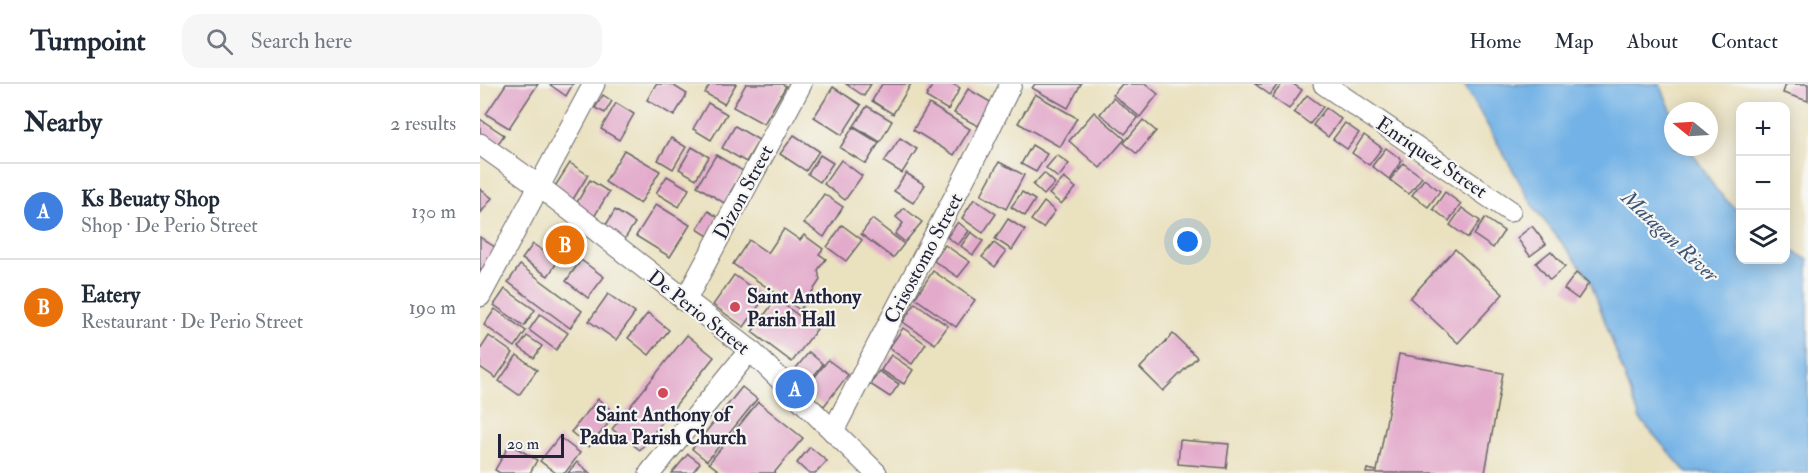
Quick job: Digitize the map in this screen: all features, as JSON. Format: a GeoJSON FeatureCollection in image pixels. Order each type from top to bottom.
{"type":"FeatureCollection","features":[{"type":"Feature","properties":{"kind":"street"},"geometry":{"type":"LineString","coordinates":[[480,296],[594,84]]}},
{"type":"Feature","properties":{"kind":"street","name":"Dizon Street"},"geometry":{"type":"LineString","coordinates":[[685,301],[801,84]]}},
{"type":"Feature","properties":{"kind":"street","name":"Crisostomo Street"},"geometry":{"type":"LineString","coordinates":[[833,431],[1011,84]]}},
{"type":"Feature","properties":{"kind":"street","name":"Enriquez Street"},"geometry":{"type":"LineString","coordinates":[[1324,84],[1510,211]]}},
{"type":"Feature","properties":{"kind":"street","name":"De Perio Street"},"geometry":{"type":"LineString","coordinates":[[480,144],[539,186],[750,350],[876,473]]}},
{"type":"Feature","properties":{"kind":"street"},"geometry":{"type":"LineString","coordinates":[[650,473],[750,350]]}},
{"type":"Feature","properties":{"kind":"water","name":"Matagan River"},"geometry":{"type":"Polygon","coordinates":[[[1464,84],[1660,84],[1668,102],[1664,102],[1664,156],[1695,156],[1715,188],[1736,210],[1736,264],[1790,264],[1790,249],[1808,260],[1808,473],[1687,473],[1640,419],[1589,277],[1535,209],[1464,84]]]}},
{"type":"Feature","properties":{"kind":"building"},"geometry":{"type":"Polygon","coordinates":[[[506,84],[538,84],[509,128],[486,114],[506,84]]]}},
{"type":"Feature","properties":{"kind":"building"},"geometry":{"type":"Polygon","coordinates":[[[549,84],[573,84],[566,96],[549,84]]]}},
{"type":"Feature","properties":{"kind":"building"},"geometry":{"type":"Polygon","coordinates":[[[656,84],[671,84],[687,94],[674,116],[647,100],[656,84]]]}},
{"type":"Feature","properties":{"kind":"building"},"geometry":{"type":"Polygon","coordinates":[[[710,84],[736,84],[724,104],[705,93],[710,84]]]}},
{"type":"Feature","properties":{"kind":"building"},"geometry":{"type":"Polygon","coordinates":[[[746,84],[786,86],[764,124],[733,107],[746,84]]]}},
{"type":"Feature","properties":{"kind":"building"},"geometry":{"type":"Polygon","coordinates":[[[846,84],[871,84],[864,96],[846,84]]]}},
{"type":"Feature","properties":{"kind":"building"},"geometry":{"type":"Polygon","coordinates":[[[882,84],[911,84],[893,114],[872,101],[882,84]]]}},
{"type":"Feature","properties":{"kind":"building"},"geometry":{"type":"Polygon","coordinates":[[[933,84],[953,84],[960,88],[948,110],[926,97],[933,84]]]}},
{"type":"Feature","properties":{"kind":"building"},"geometry":{"type":"Polygon","coordinates":[[[1035,84],[1081,84],[1068,108],[1032,88],[1035,84]]]}},
{"type":"Feature","properties":{"kind":"building"},"geometry":{"type":"Polygon","coordinates":[[[1122,84],[1146,84],[1158,94],[1140,117],[1113,95],[1122,84]]]}},
{"type":"Feature","properties":{"kind":"building"},"geometry":{"type":"Polygon","coordinates":[[[1255,84],[1278,84],[1270,95],[1255,84]]]}},
{"type":"Feature","properties":{"kind":"building"},"geometry":{"type":"Polygon","coordinates":[[[1282,84],[1293,84],[1302,90],[1289,109],[1272,97],[1282,84]]]}},
{"type":"Feature","properties":{"kind":"building"},"geometry":{"type":"Polygon","coordinates":[[[1786,84],[1808,84],[1808,101],[1783,93],[1786,84]]]}},
{"type":"Feature","properties":{"kind":"building"},"geometry":{"type":"Polygon","coordinates":[[[833,87],[861,105],[842,135],[814,117],[833,87]]]}},
{"type":"Feature","properties":{"kind":"building"},"geometry":{"type":"Polygon","coordinates":[[[968,89],[992,103],[978,126],[954,113],[968,89]]]}},
{"type":"Feature","properties":{"kind":"building"},"geometry":{"type":"Polygon","coordinates":[[[1035,94],[1077,118],[1060,147],[1018,123],[1035,94]]]}},
{"type":"Feature","properties":{"kind":"building"},"geometry":{"type":"Polygon","coordinates":[[[603,95],[612,101],[605,113],[595,108],[603,95]]]}},
{"type":"Feature","properties":{"kind":"building"},"geometry":{"type":"Polygon","coordinates":[[[1307,95],[1323,107],[1310,124],[1294,112],[1307,95]]]}},
{"type":"Feature","properties":{"kind":"building"},"geometry":{"type":"Polygon","coordinates":[[[1113,98],[1138,118],[1125,134],[1100,114],[1113,98]]]}},
{"type":"Feature","properties":{"kind":"building"},"geometry":{"type":"Polygon","coordinates":[[[616,103],[634,114],[619,140],[601,129],[616,103]]]}},
{"type":"Feature","properties":{"kind":"building"},"geometry":{"type":"Polygon","coordinates":[[[708,103],[727,114],[711,140],[693,129],[708,103]]]}},
{"type":"Feature","properties":{"kind":"building"},"geometry":{"type":"Polygon","coordinates":[[[929,104],[970,129],[954,155],[913,130],[929,104]]]}},
{"type":"Feature","properties":{"kind":"building"},"geometry":{"type":"Polygon","coordinates":[[[867,106],[892,121],[880,142],[854,126],[867,106]]]}},
{"type":"Feature","properties":{"kind":"building"},"geometry":{"type":"Polygon","coordinates":[[[1326,108],[1341,119],[1328,137],[1313,125],[1326,108]]]}},
{"type":"Feature","properties":{"kind":"building"},"geometry":{"type":"Polygon","coordinates":[[[1094,112],[1125,139],[1100,168],[1069,141],[1094,112]]]}},
{"type":"Feature","properties":{"kind":"building"},"geometry":{"type":"Polygon","coordinates":[[[480,119],[504,135],[494,150],[480,141],[480,119]]]}},
{"type":"Feature","properties":{"kind":"building"},"geometry":{"type":"Polygon","coordinates":[[[1143,120],[1156,131],[1137,154],[1124,143],[1143,120]]]}},
{"type":"Feature","properties":{"kind":"building"},"geometry":{"type":"Polygon","coordinates":[[[1345,123],[1359,133],[1347,149],[1333,139],[1345,123]]]}},
{"type":"Feature","properties":{"kind":"building"},"geometry":{"type":"Polygon","coordinates":[[[735,126],[759,140],[746,162],[722,148],[735,126]]]}},
{"type":"Feature","properties":{"kind":"building"},"geometry":{"type":"Polygon","coordinates":[[[853,127],[879,143],[866,164],[840,148],[853,127]]]}},
{"type":"Feature","properties":{"kind":"building"},"geometry":{"type":"Polygon","coordinates":[[[794,135],[819,151],[806,171],[780,154],[794,135]]]}},
{"type":"Feature","properties":{"kind":"building"},"geometry":{"type":"Polygon","coordinates":[[[1364,135],[1382,148],[1369,165],[1352,153],[1364,135]]]}},
{"type":"Feature","properties":{"kind":"building"},"geometry":{"type":"Polygon","coordinates":[[[671,138],[686,147],[673,169],[658,160],[671,138]]]}},
{"type":"Feature","properties":{"kind":"building"},"geometry":{"type":"Polygon","coordinates":[[[900,138],[917,149],[902,173],[884,162],[900,138]]]}},
{"type":"Feature","properties":{"kind":"building"},"geometry":{"type":"Polygon","coordinates":[[[1032,145],[1047,154],[1036,172],[1021,164],[1032,145]]]}},
{"type":"Feature","properties":{"kind":"building"},"geometry":{"type":"Polygon","coordinates":[[[692,147],[709,157],[696,179],[679,169],[692,147]]]}},
{"type":"Feature","properties":{"kind":"building"},"geometry":{"type":"Polygon","coordinates":[[[1386,148],[1402,160],[1389,179],[1372,166],[1386,148]]]}},
{"type":"Feature","properties":{"kind":"building"},"geometry":{"type":"Polygon","coordinates":[[[624,150],[660,171],[640,204],[605,182],[624,150]]]}},
{"type":"Feature","properties":{"kind":"building"},"geometry":{"type":"Polygon","coordinates":[[[716,155],[743,171],[724,203],[697,186],[716,155]]]}},
{"type":"Feature","properties":{"kind":"building"},"geometry":{"type":"Polygon","coordinates":[[[820,155],[833,163],[820,182],[808,174],[820,155]]]}},
{"type":"Feature","properties":{"kind":"building"},"geometry":{"type":"Polygon","coordinates":[[[1057,155],[1069,164],[1058,178],[1046,168],[1057,155]]]}},
{"type":"Feature","properties":{"kind":"building"},"geometry":{"type":"Polygon","coordinates":[[[841,160],[862,176],[845,200],[824,184],[841,160]]]}},
{"type":"Feature","properties":{"kind":"building"},"geometry":{"type":"Polygon","coordinates":[[[999,162],[1024,175],[1006,209],[981,195],[999,162]]]}},
{"type":"Feature","properties":{"kind":"building"},"geometry":{"type":"Polygon","coordinates":[[[570,163],[588,175],[569,206],[550,194],[570,163]]]}},
{"type":"Feature","properties":{"kind":"building"},"geometry":{"type":"Polygon","coordinates":[[[1403,163],[1422,177],[1409,194],[1390,180],[1403,163]]]}},
{"type":"Feature","properties":{"kind":"building"},"geometry":{"type":"Polygon","coordinates":[[[906,173],[925,185],[913,203],[894,191],[906,173]]]}},
{"type":"Feature","properties":{"kind":"building"},"geometry":{"type":"Polygon","coordinates":[[[1044,173],[1055,183],[1044,195],[1033,185],[1044,173]]]}},
{"type":"Feature","properties":{"kind":"building"},"geometry":{"type":"Polygon","coordinates":[[[667,176],[689,189],[679,207],[656,193],[667,176]]]}},
{"type":"Feature","properties":{"kind":"building"},"geometry":{"type":"Polygon","coordinates":[[[1064,178],[1076,188],[1061,204],[1049,194],[1064,178]]]}},
{"type":"Feature","properties":{"kind":"building"},"geometry":{"type":"Polygon","coordinates":[[[1424,179],[1440,191],[1428,207],[1412,195],[1424,179]]]}},
{"type":"Feature","properties":{"kind":"building"},"geometry":{"type":"Polygon","coordinates":[[[590,180],[609,192],[591,222],[572,211],[590,180]]]}},
{"type":"Feature","properties":{"kind":"building"},"geometry":{"type":"Polygon","coordinates":[[[480,189],[492,198],[480,214],[480,189]]]}},
{"type":"Feature","properties":{"kind":"building"},"geometry":{"type":"Polygon","coordinates":[[[1022,192],[1035,200],[1025,216],[1011,207],[1022,192]]]}},
{"type":"Feature","properties":{"kind":"building"},"geometry":{"type":"Polygon","coordinates":[[[1445,192],[1461,204],[1449,221],[1433,209],[1445,192]]]}},
{"type":"Feature","properties":{"kind":"building"},"geometry":{"type":"Polygon","coordinates":[[[824,194],[843,207],[824,237],[804,223],[824,194]]]}},
{"type":"Feature","properties":{"kind":"building"},"geometry":{"type":"Polygon","coordinates":[[[974,199],[996,214],[983,233],[962,218],[974,199]]]}},
{"type":"Feature","properties":{"kind":"building"},"geometry":{"type":"Polygon","coordinates":[[[1044,202],[1055,211],[1043,228],[1031,220],[1044,202]]]}},
{"type":"Feature","properties":{"kind":"building"},"geometry":{"type":"Polygon","coordinates":[[[656,204],[690,225],[670,257],[636,236],[656,204]]]}},
{"type":"Feature","properties":{"kind":"building"},"geometry":{"type":"Polygon","coordinates":[[[904,208],[922,222],[905,242],[895,234],[903,223],[896,217],[904,208]]]}},
{"type":"Feature","properties":{"kind":"building"},"geometry":{"type":"Polygon","coordinates":[[[1462,208],[1480,221],[1468,238],[1450,225],[1462,208]]]}},
{"type":"Feature","properties":{"kind":"building"},"geometry":{"type":"Polygon","coordinates":[[[615,210],[635,223],[620,246],[601,233],[615,210]]]}},
{"type":"Feature","properties":{"kind":"building"},"geometry":{"type":"Polygon","coordinates":[[[708,211],[719,218],[708,236],[697,229],[708,211]]]}},
{"type":"Feature","properties":{"kind":"building"},"geometry":{"type":"Polygon","coordinates":[[[1485,218],[1504,231],[1493,248],[1474,235],[1485,218]]]}},
{"type":"Feature","properties":{"kind":"building"},"geometry":{"type":"Polygon","coordinates":[[[872,219],[904,244],[893,258],[861,234],[872,219]]]}},
{"type":"Feature","properties":{"kind":"building"},"geometry":{"type":"Polygon","coordinates":[[[1008,219],[1025,230],[1012,250],[995,239],[1008,219]]]}},
{"type":"Feature","properties":{"kind":"building"},"geometry":{"type":"Polygon","coordinates":[[[958,222],[969,231],[958,245],[947,237],[958,222]]]}},
{"type":"Feature","properties":{"kind":"building"},"geometry":{"type":"Polygon","coordinates":[[[842,225],[862,240],[846,261],[827,247],[842,225]]]}},
{"type":"Feature","properties":{"kind":"building"},"geometry":{"type":"Polygon","coordinates":[[[1532,226],[1546,244],[1530,256],[1517,238],[1532,226]]]}},
{"type":"Feature","properties":{"kind":"building"},"geometry":{"type":"Polygon","coordinates":[[[784,229],[800,240],[804,235],[823,249],[819,254],[826,259],[818,270],[820,280],[800,310],[733,264],[749,240],[768,253],[784,229]]]}},
{"type":"Feature","properties":{"kind":"building"},"geometry":{"type":"Polygon","coordinates":[[[971,232],[983,241],[973,255],[961,246],[971,232]]]}},
{"type":"Feature","properties":{"kind":"building"},"geometry":{"type":"Polygon","coordinates":[[[480,237],[496,248],[480,272],[480,237]]]}},
{"type":"Feature","properties":{"kind":"building"},"geometry":{"type":"Polygon","coordinates":[[[559,238],[571,247],[562,260],[550,251],[559,238]]]}},
{"type":"Feature","properties":{"kind":"building"},"geometry":{"type":"Polygon","coordinates":[[[994,243],[1006,252],[995,267],[982,257],[994,243]]]}},
{"type":"Feature","properties":{"kind":"building"},"geometry":{"type":"Polygon","coordinates":[[[533,244],[558,261],[548,276],[522,259],[533,244]]]}},
{"type":"Feature","properties":{"kind":"building"},"geometry":{"type":"Polygon","coordinates":[[[945,245],[970,262],[958,277],[934,261],[945,245]]]}},
{"type":"Feature","properties":{"kind":"building"},"geometry":{"type":"Polygon","coordinates":[[[1455,249],[1503,294],[1458,343],[1410,298],[1455,249]]]}},
{"type":"Feature","properties":{"kind":"building"},"geometry":{"type":"Polygon","coordinates":[[[1551,251],[1565,267],[1550,280],[1536,263],[1551,251]]]}},
{"type":"Feature","properties":{"kind":"building"},"geometry":{"type":"Polygon","coordinates":[[[581,260],[604,277],[588,298],[566,281],[581,260]]]}},
{"type":"Feature","properties":{"kind":"building"},"geometry":{"type":"Polygon","coordinates":[[[520,265],[582,311],[570,328],[508,282],[520,265]]]}},
{"type":"Feature","properties":{"kind":"building"},"geometry":{"type":"Polygon","coordinates":[[[933,271],[975,300],[956,327],[915,298],[933,271]]]}},
{"type":"Feature","properties":{"kind":"building"},"geometry":{"type":"Polygon","coordinates":[[[1576,273],[1589,283],[1578,299],[1564,289],[1576,273]]]}},
{"type":"Feature","properties":{"kind":"building"},"geometry":{"type":"Polygon","coordinates":[[[734,275],[765,297],[744,327],[713,305],[734,275]]]}},
{"type":"Feature","properties":{"kind":"building"},"geometry":{"type":"Polygon","coordinates":[[[505,289],[535,310],[524,326],[494,305],[505,289]]]}},
{"type":"Feature","properties":{"kind":"building"},"geometry":{"type":"Polygon","coordinates":[[[608,294],[635,313],[616,340],[589,321],[608,294]]]}},
{"type":"Feature","properties":{"kind":"building"},"geometry":{"type":"Polygon","coordinates":[[[776,299],[817,329],[792,362],[752,332],[776,299]]]}},
{"type":"Feature","properties":{"kind":"building"},"geometry":{"type":"Polygon","coordinates":[[[915,303],[948,326],[935,344],[903,322],[915,303]]]}},
{"type":"Feature","properties":{"kind":"building"},"geometry":{"type":"Polygon","coordinates":[[[495,309],[526,331],[515,347],[484,325],[495,309]]]}},
{"type":"Feature","properties":{"kind":"building"},"geometry":{"type":"Polygon","coordinates":[[[648,313],[669,330],[649,355],[628,338],[648,313]]]}},
{"type":"Feature","properties":{"kind":"building"},"geometry":{"type":"Polygon","coordinates":[[[540,314],[568,333],[556,350],[529,330],[540,314]]]}},
{"type":"Feature","properties":{"kind":"building"},"geometry":{"type":"Polygon","coordinates":[[[903,328],[926,344],[912,364],[889,348],[903,328]]]}},
{"type":"Feature","properties":{"kind":"building"},"geometry":{"type":"Polygon","coordinates":[[[1173,334],[1197,357],[1163,391],[1140,368],[1173,334]]]}},
{"type":"Feature","properties":{"kind":"building","name":"Saint Anthony of Padua Parish Church"},"geometry":{"type":"Polygon","coordinates":[[[687,335],[714,357],[640,450],[612,429],[687,335]]]}},
{"type":"Feature","properties":{"kind":"building"},"geometry":{"type":"Polygon","coordinates":[[[489,336],[513,353],[496,378],[480,367],[480,350],[489,336]]]}},
{"type":"Feature","properties":{"kind":"building"},"geometry":{"type":"Polygon","coordinates":[[[527,336],[542,346],[534,358],[519,347],[527,336]]]}},
{"type":"Feature","properties":{"kind":"building"},"geometry":{"type":"Polygon","coordinates":[[[809,352],[823,364],[799,395],[784,383],[809,352]]]}},
{"type":"Feature","properties":{"kind":"building"},"geometry":{"type":"Polygon","coordinates":[[[1399,354],[1503,373],[1485,473],[1366,473],[1367,469],[1377,471],[1399,354]]]}},
{"type":"Feature","properties":{"kind":"building"},"geometry":{"type":"Polygon","coordinates":[[[517,355],[537,370],[519,395],[499,381],[517,355]]]}},
{"type":"Feature","properties":{"kind":"building"},"geometry":{"type":"Polygon","coordinates":[[[891,355],[913,370],[904,384],[881,370],[891,355]]]}},
{"type":"Feature","properties":{"kind":"building"},"geometry":{"type":"Polygon","coordinates":[[[828,360],[848,375],[824,406],[804,391],[828,360]]]}},
{"type":"Feature","properties":{"kind":"building"},"geometry":{"type":"Polygon","coordinates":[[[879,371],[899,384],[890,397],[870,384],[879,371]]]}},
{"type":"Feature","properties":{"kind":"building"},"geometry":{"type":"Polygon","coordinates":[[[742,387],[757,399],[707,461],[692,449],[742,387]]]}},
{"type":"Feature","properties":{"kind":"building"},"geometry":{"type":"Polygon","coordinates":[[[598,399],[616,414],[589,447],[571,432],[598,399]]]}},
{"type":"Feature","properties":{"kind":"building"},"geometry":{"type":"Polygon","coordinates":[[[758,402],[803,438],[774,473],[722,473],[709,463],[758,402]]]}},
{"type":"Feature","properties":{"kind":"building"},"geometry":{"type":"Polygon","coordinates":[[[559,437],[580,453],[565,473],[556,473],[540,461],[559,437]]]}},
{"type":"Feature","properties":{"kind":"building"},"geometry":{"type":"Polygon","coordinates":[[[1180,440],[1229,444],[1226,468],[1178,464],[1180,440]]]}},
{"type":"Feature","properties":{"kind":"building"},"geometry":{"type":"Polygon","coordinates":[[[510,444],[537,460],[530,473],[500,473],[495,470],[510,444]]]}},
{"type":"Feature","properties":{"kind":"building"},"geometry":{"type":"Polygon","coordinates":[[[810,447],[827,461],[816,473],[808,473],[797,463],[810,447]]]}},
{"type":"Feature","properties":{"kind":"building"},"geometry":{"type":"Polygon","coordinates":[[[688,454],[700,463],[692,473],[672,473],[688,454]]]}},
{"type":"Feature","properties":{"kind":"building"},"geometry":{"type":"Polygon","coordinates":[[[577,462],[590,473],[568,473],[577,462]]]}},
{"type":"Feature","properties":{"kind":"place","name":"Eatery"},"geometry":{"type":"Point","coordinates":[565,245]}},
{"type":"Feature","properties":{"kind":"place","name":"Saint Anthony Parish Hall"},"geometry":{"type":"Point","coordinates":[735,307]}},
{"type":"Feature","properties":{"kind":"place","name":"Ks Beuaty Shop"},"geometry":{"type":"Point","coordinates":[795,389]}},
{"type":"Feature","properties":{"kind":"place","name":"Saint Anthony of Padua Parish Church"},"geometry":{"type":"Point","coordinates":[663,393]}}]}
